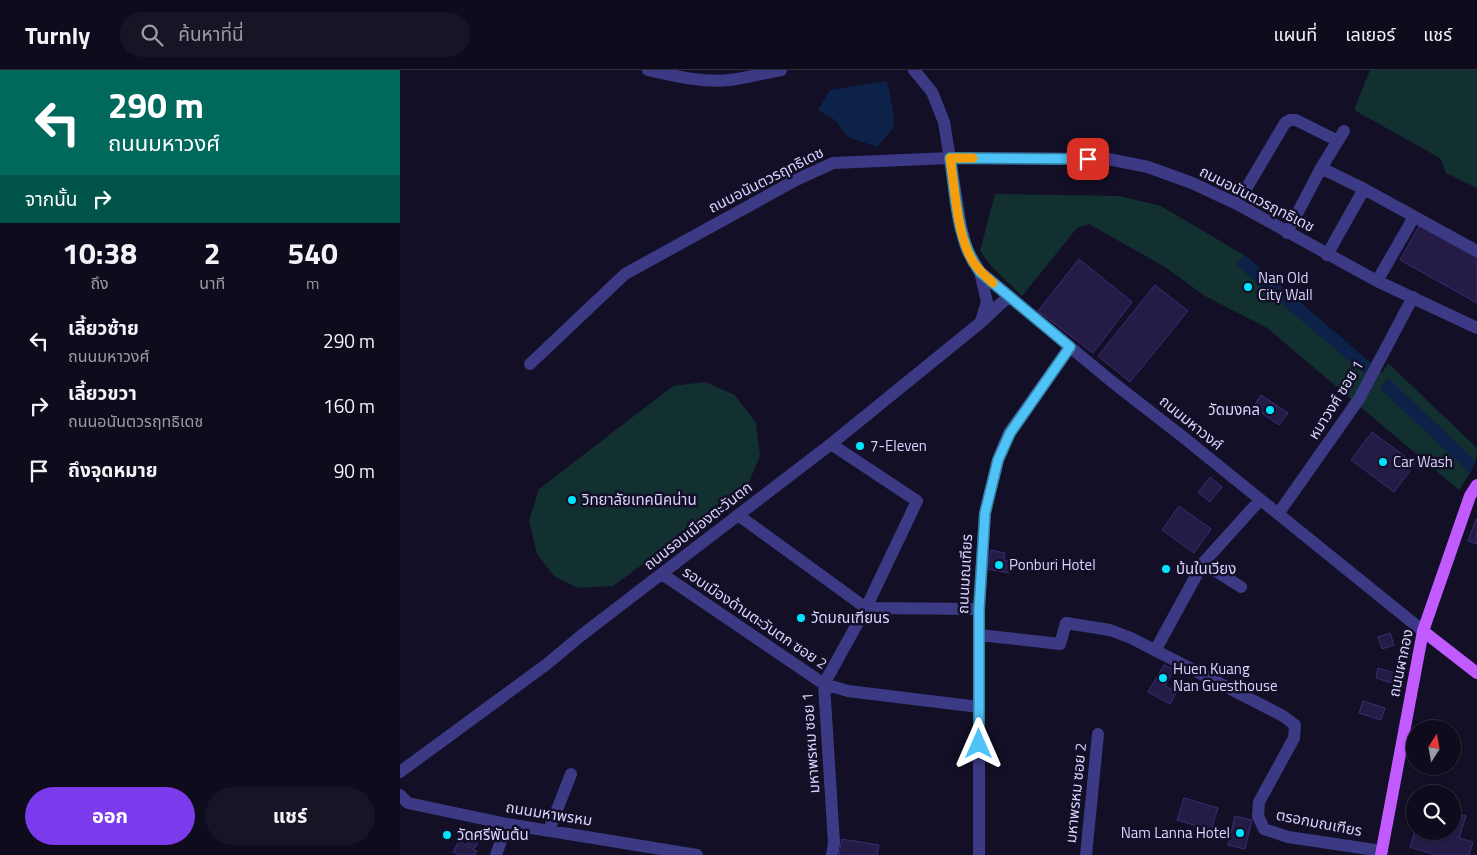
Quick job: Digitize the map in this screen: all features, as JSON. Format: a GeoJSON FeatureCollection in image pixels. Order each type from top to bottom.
{"type":"FeatureCollection","features":[{"type":"Feature","properties":{"kind":"main road","name":"ถนนผากอง"},"geometry":{"type":"LineString","coordinates":[[1381,853],[1423,631],[1470,496],[1477,484]]}},
{"type":"Feature","properties":{"kind":"main road","name":"ถนนมหาวงศ์"},"geometry":{"type":"LineString","coordinates":[[1423,631],[1477,673]]}},
{"type":"Feature","properties":{"kind":"street"},"geometry":{"type":"LineString","coordinates":[[648,70],[707,81],[730,80],[781,70]]}},
{"type":"Feature","properties":{"kind":"street","name":"ถนนมหาวงศ์"},"geometry":{"type":"LineString","coordinates":[[914,70],[932,92],[944,122],[961,227],[967,250],[980,272],[1111,381],[1184,437],[1423,631]]}},
{"type":"Feature","properties":{"kind":"street"},"geometry":{"type":"LineString","coordinates":[[1237,204],[1285,123],[1290,120],[1296,120],[1341,136],[1321,168],[1287,232]]}},
{"type":"Feature","properties":{"kind":"street","name":"ถนนอนันตวรฤทธิเดช"},"geometry":{"type":"LineString","coordinates":[[530,364],[625,274],[796,180],[833,163],[950,158],[1108,159],[1148,167],[1192,183],[1237,204],[1377,281],[1477,328]]}},
{"type":"Feature","properties":{"kind":"street"},"geometry":{"type":"LineString","coordinates":[[1321,168],[1364,189],[1477,251]]}},
{"type":"Feature","properties":{"kind":"street"},"geometry":{"type":"LineString","coordinates":[[1327,254],[1364,189]]}},
{"type":"Feature","properties":{"kind":"street"},"geometry":{"type":"LineString","coordinates":[[1377,281],[1414,217]]}},
{"type":"Feature","properties":{"kind":"street"},"geometry":{"type":"LineString","coordinates":[[980,272],[987,302],[980,323]]}},
{"type":"Feature","properties":{"kind":"street","name":"ถนนรอบเมืองตะวันตก"},"geometry":{"type":"LineString","coordinates":[[400,772],[547,664],[583,634],[831,444],[980,323],[1010,296]]}},
{"type":"Feature","properties":{"kind":"street","name":"หมาวงศ์ ซอย 1"},"geometry":{"type":"LineString","coordinates":[[1278,514],[1359,399],[1413,297]]}},
{"type":"Feature","properties":{"kind":"street","name":"ถนนมณเฑียร"},"geometry":{"type":"LineString","coordinates":[[979,855],[979,609],[985,513],[998,460],[1010,433],[1070,347]]}},
{"type":"Feature","properties":{"kind":"street","name":"มหาพรหม ซอย 1"},"geometry":{"type":"LineString","coordinates":[[831,444],[917,501],[866,608],[824,684],[834,843],[832,855]]}},
{"type":"Feature","properties":{"kind":"street"},"geometry":{"type":"LineString","coordinates":[[980,636],[1060,644],[1066,623],[1110,630],[1156,649],[1203,563],[1260,500]]}},
{"type":"Feature","properties":{"kind":"street"},"geometry":{"type":"LineString","coordinates":[[738,515],[866,608],[979,609]]}},
{"type":"Feature","properties":{"kind":"street"},"geometry":{"type":"LineString","coordinates":[[1203,563],[1240,587]]}},
{"type":"Feature","properties":{"kind":"street","name":"รอบเมืองด้านตะวันตก ซอย 2"},"geometry":{"type":"LineString","coordinates":[[662,574],[824,684],[848,691],[979,707]]}},
{"type":"Feature","properties":{"kind":"street","name":"ตรอกมณเฑียร"},"geometry":{"type":"LineString","coordinates":[[1156,649],[1283,716],[1295,725],[1294,738],[1259,802],[1258,816],[1264,829],[1288,837],[1381,853]]}},
{"type":"Feature","properties":{"kind":"street","name":"มหาพรหม ซอย 2"},"geometry":{"type":"LineString","coordinates":[[1086,855],[1098,734]]}},
{"type":"Feature","properties":{"kind":"street"},"geometry":{"type":"LineString","coordinates":[[549,830],[570,774]]}},
{"type":"Feature","properties":{"kind":"street","name":"ถนนมหาพรหม"},"geometry":{"type":"LineString","coordinates":[[400,795],[408,803],[507,824],[697,855]]}},
{"type":"Feature","properties":{"kind":"street"},"geometry":{"type":"LineString","coordinates":[[496,855],[507,824]]}},
{"type":"Feature","properties":{"kind":"green space"},"geometry":{"type":"Polygon","coordinates":[[[1370,70],[1477,70],[1477,188],[1446,173],[1440,158],[1354,110],[1370,70]]]}},
{"type":"Feature","properties":{"kind":"green space"},"geometry":{"type":"Polygon","coordinates":[[[995,194],[1119,196],[1161,206],[1242,254],[1382,373],[1388,363],[1477,448],[1474,466],[1469,475],[1459,490],[1267,328],[1205,296],[1165,267],[1089,224],[1077,228],[1022,296],[991,266],[980,251],[995,194]]]}},
{"type":"Feature","properties":{"kind":"green space"},"geometry":{"type":"Polygon","coordinates":[[[705,382],[735,395],[756,423],[760,456],[746,489],[613,586],[578,588],[554,576],[537,554],[529,520],[539,489],[673,386],[705,382]]]}},
{"type":"Feature","properties":{"kind":"water"},"geometry":{"type":"Polygon","coordinates":[[[887,81],[893,110],[894,127],[877,147],[848,137],[835,120],[818,110],[830,90],[887,81]]]}},
{"type":"Feature","properties":{"kind":"water"},"geometry":{"type":"Polygon","coordinates":[[[1245,255],[1376,367],[1368,377],[1236,265],[1245,255]]]}},
{"type":"Feature","properties":{"kind":"water"},"geometry":{"type":"Polygon","coordinates":[[[1388,378],[1476,461],[1470,473],[1380,389],[1388,378]]]}},
{"type":"Feature","properties":{"kind":"building"},"geometry":{"type":"Polygon","coordinates":[[[1419,226],[1477,258],[1477,303],[1400,260],[1419,226]]]}},
{"type":"Feature","properties":{"kind":"building"},"geometry":{"type":"Polygon","coordinates":[[[1079,259],[1132,302],[1093,353],[1038,311],[1079,259]]]}},
{"type":"Feature","properties":{"kind":"building"},"geometry":{"type":"Polygon","coordinates":[[[1155,285],[1188,311],[1130,382],[1098,356],[1155,285]]]}},
{"type":"Feature","properties":{"kind":"building","name":"วัดมงคล"},"geometry":{"type":"Polygon","coordinates":[[[1261,395],[1288,413],[1279,425],[1253,407],[1261,395]]]}},
{"type":"Feature","properties":{"kind":"building","name":"Car Wash"},"geometry":{"type":"Polygon","coordinates":[[[1372,432],[1415,464],[1394,492],[1351,460],[1372,432]]]}},
{"type":"Feature","properties":{"kind":"building"},"geometry":{"type":"Polygon","coordinates":[[[1210,477],[1222,487],[1210,502],[1198,492],[1210,477]]]}},
{"type":"Feature","properties":{"kind":"building"},"geometry":{"type":"Polygon","coordinates":[[[1179,506],[1211,529],[1194,553],[1162,530],[1179,506]]]}},
{"type":"Feature","properties":{"kind":"building"},"geometry":{"type":"Polygon","coordinates":[[[1477,519],[1477,544],[1468,541],[1477,519]]]}},
{"type":"Feature","properties":{"kind":"building","name":"Ponburi Hotel"},"geometry":{"type":"Polygon","coordinates":[[[991,550],[1005,553],[1004,560],[1011,562],[1009,573],[987,569],[991,550]]]}},
{"type":"Feature","properties":{"kind":"building"},"geometry":{"type":"Polygon","coordinates":[[[1390,633],[1394,645],[1382,649],[1378,637],[1390,633]]]}},
{"type":"Feature","properties":{"kind":"building","name":"Huen Kuang Nan Guesthouse"},"geometry":{"type":"Polygon","coordinates":[[[1164,665],[1174,670],[1165,686],[1177,692],[1170,704],[1148,692],[1164,665]]]}},
{"type":"Feature","properties":{"kind":"building"},"geometry":{"type":"Polygon","coordinates":[[[1378,668],[1395,673],[1392,683],[1376,678],[1378,668]]]}},
{"type":"Feature","properties":{"kind":"building"},"geometry":{"type":"Polygon","coordinates":[[[1363,701],[1385,708],[1381,720],[1359,713],[1363,701]]]}},
{"type":"Feature","properties":{"kind":"building"},"geometry":{"type":"Polygon","coordinates":[[[1184,798],[1218,808],[1211,830],[1177,820],[1184,798]]]}},
{"type":"Feature","properties":{"kind":"building"},"geometry":{"type":"Polygon","coordinates":[[[1461,815],[1466,816],[1461,832],[1461,815]]]}},
{"type":"Feature","properties":{"kind":"building","name":"Nam Lanna Hotel"},"geometry":{"type":"Polygon","coordinates":[[[1235,816],[1252,820],[1245,849],[1228,845],[1235,816]]]}},
{"type":"Feature","properties":{"kind":"building"},"geometry":{"type":"Polygon","coordinates":[[[471,835],[480,839],[475,848],[467,843],[471,835]]]}},
{"type":"Feature","properties":{"kind":"building"},"geometry":{"type":"Polygon","coordinates":[[[842,839],[879,845],[877,855],[839,855],[842,839]]]}},
{"type":"Feature","properties":{"kind":"building"},"geometry":{"type":"Polygon","coordinates":[[[1461,839],[1473,842],[1469,855],[1436,855],[1410,847],[1412,840],[1461,839]]]}},
{"type":"Feature","properties":{"kind":"building"},"geometry":{"type":"Polygon","coordinates":[[[459,841],[477,851],[475,855],[460,855],[453,852],[459,841]]]}},
{"type":"Feature","properties":{"kind":"slow traffic"},"geometry":{"type":"LineString","coordinates":[[973,158],[950,158],[961,227],[967,250],[980,272],[993,283]]}},
{"type":"Feature","properties":{"kind":"place","name":"Nan Old City Wall"},"geometry":{"type":"Point","coordinates":[1248,287]}},
{"type":"Feature","properties":{"kind":"place","name":"วัดมงคล"},"geometry":{"type":"Point","coordinates":[1270,410]}},
{"type":"Feature","properties":{"kind":"place","name":"7-Eleven"},"geometry":{"type":"Point","coordinates":[860,446]}},
{"type":"Feature","properties":{"kind":"place","name":"Car Wash"},"geometry":{"type":"Point","coordinates":[1383,462]}},
{"type":"Feature","properties":{"kind":"place","name":"วิทยาลัยเทคนิคน่าน"},"geometry":{"type":"Point","coordinates":[572,500]}},
{"type":"Feature","properties":{"kind":"place","name":"Ponburi Hotel"},"geometry":{"type":"Point","coordinates":[999,565]}},
{"type":"Feature","properties":{"kind":"place","name":"บ้นในเวียง"},"geometry":{"type":"Point","coordinates":[1166,569]}},
{"type":"Feature","properties":{"kind":"place","name":"วัดมณเฑียนร"},"geometry":{"type":"Point","coordinates":[801,618]}},
{"type":"Feature","properties":{"kind":"place","name":"Huen Kuang Nan Guesthouse"},"geometry":{"type":"Point","coordinates":[1163,678]}},
{"type":"Feature","properties":{"kind":"place","name":"Nam Lanna Hotel"},"geometry":{"type":"Point","coordinates":[1240,833]}},
{"type":"Feature","properties":{"kind":"place","name":"วัดศรีพันต้น"},"geometry":{"type":"Point","coordinates":[447,835]}},
{"type":"Feature","properties":{"kind":"route"},"geometry":{"type":"LineString","coordinates":[[979,744],[979,609],[985,513],[998,460],[1010,433],[1070,347],[980,272],[973,262],[967,250],[961,227],[950,158],[1088,159]]}}]}
